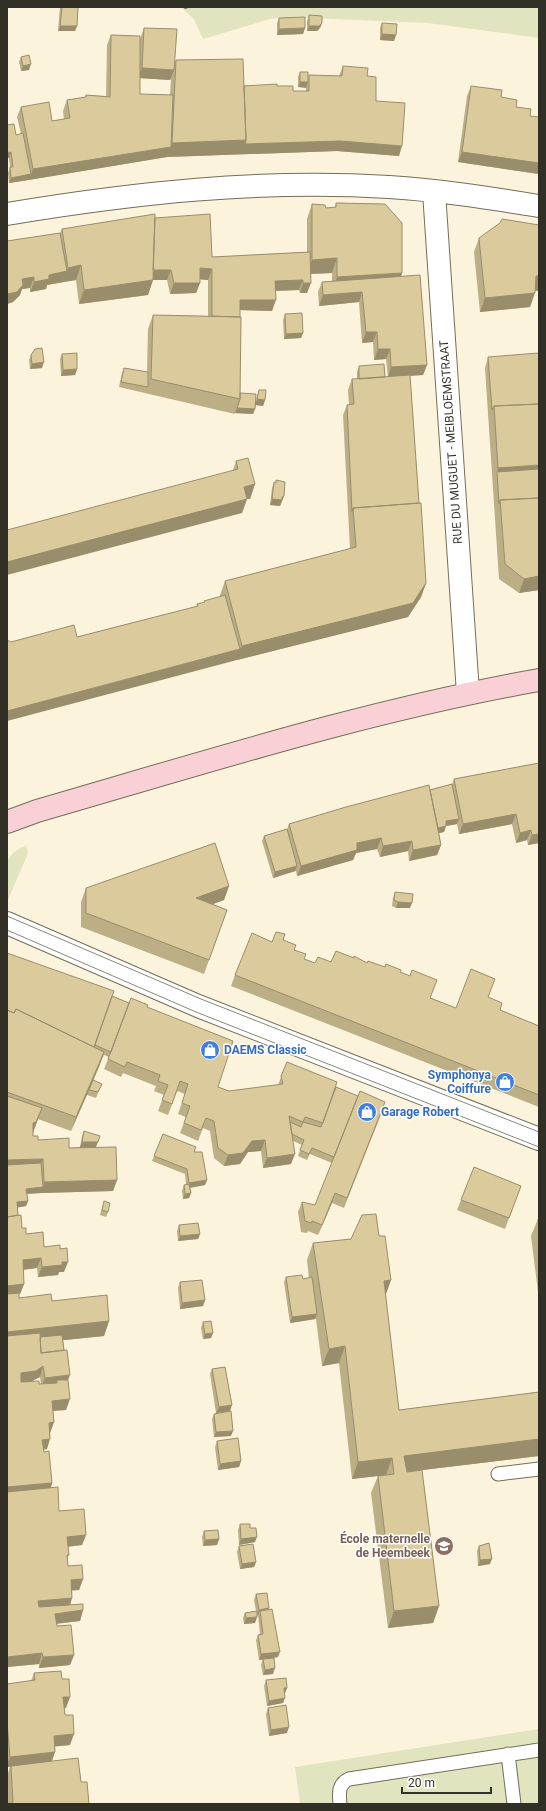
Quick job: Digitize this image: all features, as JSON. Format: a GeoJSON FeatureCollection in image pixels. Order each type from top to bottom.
{"type":"FeatureCollection","features":[{"type":"Feature","properties":{"kind":"street"},"geometry":{"type":"LineString","coordinates":[[7,214],[89,200],[214,188],[309,185],[388,187],[539,206]]}},
{"type":"Feature","properties":{"kind":"street","name":"RUE DU MUGUET - MEIBLOEMSTRAAT"},"geometry":{"type":"LineString","coordinates":[[434,192],[468,693]]}},
{"type":"Feature","properties":{"kind":"street"},"geometry":{"type":"LineString","coordinates":[[7,822],[37,811],[280,741],[468,693],[539,680]]}},
{"type":"Feature","properties":{"kind":"street"},"geometry":{"type":"LineString","coordinates":[[7,923],[198,1006],[539,1139]]}},
{"type":"Feature","properties":{"kind":"lane"},"geometry":{"type":"LineString","coordinates":[[498,1474],[539,1469]]}},
{"type":"Feature","properties":{"kind":"lane"},"geometry":{"type":"LineString","coordinates":[[340,1804],[339,1794],[342,1784],[349,1779],[539,1750]]}},
{"type":"Feature","properties":{"kind":"lane"},"geometry":{"type":"LineString","coordinates":[[508,1754],[514,1804]]}},
{"type":"Feature","properties":{"kind":"green space"},"geometry":{"type":"Polygon","coordinates":[[[181,7],[539,7],[539,38],[428,23],[285,17],[270,19],[203,39],[194,19],[181,7]]]}},
{"type":"Feature","properties":{"kind":"green space"},"geometry":{"type":"Polygon","coordinates":[[[26,845],[28,853],[8,900],[7,861],[14,852],[26,845]]]}},
{"type":"Feature","properties":{"kind":"green space"},"geometry":{"type":"Polygon","coordinates":[[[539,1729],[539,1804],[300,1804],[295,1767],[539,1729]]]}},
{"type":"Feature","properties":{"kind":"building"},"geometry":{"type":"Polygon","coordinates":[[[62,7],[78,7],[77,26],[60,26],[62,7]]]}},
{"type":"Feature","properties":{"kind":"building"},"geometry":{"type":"Polygon","coordinates":[[[309,15],[322,16],[322,23],[319,26],[309,26],[309,15]]]}},
{"type":"Feature","properties":{"kind":"building"},"geometry":{"type":"Polygon","coordinates":[[[305,17],[305,28],[279,29],[279,18],[305,17]]]}},
{"type":"Feature","properties":{"kind":"building"},"geometry":{"type":"Polygon","coordinates":[[[382,23],[397,24],[396,35],[382,34],[382,23]]]}},
{"type":"Feature","properties":{"kind":"building"},"geometry":{"type":"Polygon","coordinates":[[[144,28],[177,29],[174,70],[142,68],[144,28]]]}},
{"type":"Feature","properties":{"kind":"building"},"geometry":{"type":"Polygon","coordinates":[[[111,35],[140,36],[140,94],[173,95],[171,147],[33,169],[21,107],[49,102],[52,121],[70,118],[67,100],[86,97],[86,95],[110,97],[111,35]]]}},
{"type":"Feature","properties":{"kind":"building"},"geometry":{"type":"Polygon","coordinates":[[[29,55],[31,64],[23,66],[21,57],[29,55]]]}},
{"type":"Feature","properties":{"kind":"building"},"geometry":{"type":"Polygon","coordinates":[[[243,59],[246,140],[172,143],[176,60],[243,59]]]}},
{"type":"Feature","properties":{"kind":"building"},"geometry":{"type":"Polygon","coordinates":[[[343,66],[368,68],[367,76],[376,77],[376,101],[405,103],[402,146],[340,141],[245,144],[244,86],[277,84],[277,86],[293,86],[293,91],[309,91],[309,75],[342,76],[343,66]]]}},
{"type":"Feature","properties":{"kind":"building"},"geometry":{"type":"Polygon","coordinates":[[[300,72],[308,72],[308,82],[300,82],[300,72]]]}},
{"type":"Feature","properties":{"kind":"building"},"geometry":{"type":"Polygon","coordinates":[[[471,86],[502,90],[501,97],[517,100],[516,107],[531,109],[530,116],[539,117],[539,163],[462,152],[471,86]]]}},
{"type":"Feature","properties":{"kind":"building"},"geometry":{"type":"Polygon","coordinates":[[[14,124],[16,135],[23,133],[31,174],[11,178],[10,167],[13,167],[11,152],[8,153],[7,148],[7,125],[14,124]]]}},
{"type":"Feature","properties":{"kind":"building"},"geometry":{"type":"Polygon","coordinates":[[[336,203],[385,204],[402,223],[402,273],[337,277],[337,258],[312,260],[312,204],[325,205],[326,208],[336,207],[336,203]]]}},
{"type":"Feature","properties":{"kind":"building"},"geometry":{"type":"Polygon","coordinates":[[[155,214],[153,280],[84,290],[81,265],[68,268],[62,229],[155,214]]]}},
{"type":"Feature","properties":{"kind":"building"},"geometry":{"type":"Polygon","coordinates":[[[210,214],[212,257],[310,252],[311,283],[303,283],[303,280],[275,281],[276,300],[240,300],[240,317],[212,316],[212,269],[200,268],[200,283],[174,283],[171,270],[153,270],[155,218],[210,214]]]}},
{"type":"Feature","properties":{"kind":"building"},"geometry":{"type":"Polygon","coordinates":[[[502,219],[539,225],[539,276],[536,276],[535,293],[485,298],[479,238],[500,223],[502,219]]]}},
{"type":"Feature","properties":{"kind":"building"},"geometry":{"type":"Polygon","coordinates":[[[60,233],[67,271],[49,275],[49,279],[34,282],[34,277],[22,279],[23,285],[17,292],[7,294],[7,241],[60,233]]]}},
{"type":"Feature","properties":{"kind":"building"},"geometry":{"type":"Polygon","coordinates":[[[420,275],[427,365],[391,367],[390,349],[378,349],[377,332],[366,332],[362,292],[323,295],[322,282],[420,275]]]}},
{"type":"Feature","properties":{"kind":"building"},"geometry":{"type":"Polygon","coordinates":[[[302,313],[303,333],[286,334],[285,314],[302,313]]]}},
{"type":"Feature","properties":{"kind":"building"},"geometry":{"type":"Polygon","coordinates":[[[153,315],[241,317],[240,399],[151,379],[153,315]]]}},
{"type":"Feature","properties":{"kind":"building"},"geometry":{"type":"Polygon","coordinates":[[[42,348],[44,362],[32,364],[31,355],[35,349],[42,348]]]}},
{"type":"Feature","properties":{"kind":"building"},"geometry":{"type":"Polygon","coordinates":[[[77,353],[77,369],[63,370],[62,354],[77,353]]]}},
{"type":"Feature","properties":{"kind":"building"},"geometry":{"type":"Polygon","coordinates":[[[539,353],[539,404],[494,406],[492,410],[488,357],[539,353]]]}},
{"type":"Feature","properties":{"kind":"building"},"geometry":{"type":"Polygon","coordinates":[[[384,364],[385,377],[359,379],[359,366],[384,364]]]}},
{"type":"Feature","properties":{"kind":"building"},"geometry":{"type":"Polygon","coordinates":[[[124,368],[148,372],[148,387],[121,382],[124,368]]]}},
{"type":"Feature","properties":{"kind":"building"},"geometry":{"type":"Polygon","coordinates":[[[410,375],[419,503],[353,508],[352,512],[347,405],[354,404],[352,379],[410,375]]]}},
{"type":"Feature","properties":{"kind":"building"},"geometry":{"type":"Polygon","coordinates":[[[259,390],[266,390],[265,400],[257,399],[259,390]]]}},
{"type":"Feature","properties":{"kind":"building"},"geometry":{"type":"Polygon","coordinates":[[[240,393],[256,394],[255,409],[237,408],[240,393]]]}},
{"type":"Feature","properties":{"kind":"building"},"geometry":{"type":"Polygon","coordinates":[[[539,404],[539,465],[498,468],[494,406],[539,404]]]}},
{"type":"Feature","properties":{"kind":"building"},"geometry":{"type":"Polygon","coordinates":[[[248,458],[255,484],[244,487],[247,499],[7,562],[7,530],[238,469],[236,461],[248,458]]]}},
{"type":"Feature","properties":{"kind":"building"},"geometry":{"type":"Polygon","coordinates":[[[539,469],[539,498],[500,500],[499,504],[497,472],[539,469]]]}},
{"type":"Feature","properties":{"kind":"building"},"geometry":{"type":"Polygon","coordinates":[[[276,480],[285,482],[284,496],[282,497],[282,500],[272,499],[274,482],[276,483],[276,480]]]}},
{"type":"Feature","properties":{"kind":"building"},"geometry":{"type":"Polygon","coordinates":[[[539,498],[539,576],[524,579],[505,564],[500,500],[539,498]]]}},
{"type":"Feature","properties":{"kind":"building"},"geometry":{"type":"Polygon","coordinates":[[[421,503],[426,583],[413,603],[242,646],[225,581],[356,547],[353,508],[421,503]]]}},
{"type":"Feature","properties":{"kind":"building"},"geometry":{"type":"Polygon","coordinates":[[[225,595],[240,649],[7,711],[7,640],[11,642],[74,625],[77,637],[198,606],[197,604],[205,602],[204,601],[225,595]]]}},
{"type":"Feature","properties":{"kind":"building"},"geometry":{"type":"Polygon","coordinates":[[[539,763],[539,834],[532,835],[531,830],[520,833],[516,814],[463,824],[454,779],[539,763]]]}},
{"type":"Feature","properties":{"kind":"building"},"geometry":{"type":"Polygon","coordinates":[[[452,784],[459,819],[446,821],[446,826],[438,828],[430,790],[452,784]]]}},
{"type":"Feature","properties":{"kind":"building"},"geometry":{"type":"Polygon","coordinates":[[[429,785],[441,845],[413,850],[412,841],[383,846],[381,838],[357,843],[357,850],[301,866],[289,824],[429,785]]]}},
{"type":"Feature","properties":{"kind":"building"},"geometry":{"type":"Polygon","coordinates":[[[287,829],[297,866],[275,872],[264,836],[287,829]]]}},
{"type":"Feature","properties":{"kind":"building"},"geometry":{"type":"Polygon","coordinates":[[[215,843],[229,886],[196,898],[227,910],[209,960],[86,913],[86,888],[215,843]]]}},
{"type":"Feature","properties":{"kind":"building"},"geometry":{"type":"Polygon","coordinates":[[[395,892],[413,894],[412,903],[398,902],[394,900],[395,892]]]}},
{"type":"Feature","properties":{"kind":"building"},"geometry":{"type":"Polygon","coordinates":[[[276,932],[285,934],[283,940],[296,945],[294,950],[306,954],[304,959],[315,963],[318,957],[331,962],[336,951],[354,958],[354,956],[367,963],[368,961],[385,967],[386,964],[401,970],[400,972],[410,976],[412,970],[437,980],[430,998],[456,1008],[471,969],[495,979],[488,997],[502,1003],[500,1010],[539,1026],[539,1095],[235,975],[252,933],[272,942],[276,932]]]}},
{"type":"Feature","properties":{"kind":"building"},"geometry":{"type":"Polygon","coordinates":[[[7,953],[114,991],[94,1047],[16,1009],[14,1013],[7,1010],[7,953]]]}},
{"type":"Feature","properties":{"kind":"building"},"geometry":{"type":"Polygon","coordinates":[[[112,996],[129,1003],[111,1052],[95,1045],[112,996]]]}},
{"type":"Feature","properties":{"kind":"building"},"geometry":{"type":"Polygon","coordinates":[[[131,998],[148,1005],[147,1007],[233,1041],[218,1087],[229,1091],[283,1084],[281,1076],[287,1062],[337,1082],[323,1123],[305,1117],[303,1122],[289,1116],[295,1154],[267,1158],[265,1140],[252,1141],[243,1153],[228,1155],[218,1148],[214,1121],[206,1118],[201,1130],[184,1123],[190,1106],[182,1103],[188,1084],[180,1081],[172,1104],[162,1100],[168,1085],[158,1081],[160,1075],[127,1062],[125,1067],[108,1059],[131,998]]]}},
{"type":"Feature","properties":{"kind":"building"},"geometry":{"type":"Polygon","coordinates":[[[16,1009],[104,1052],[76,1117],[7,1092],[7,1010],[14,1013],[16,1009]]]}},
{"type":"Feature","properties":{"kind":"building"},"geometry":{"type":"Polygon","coordinates":[[[93,1080],[102,1084],[98,1092],[89,1090],[93,1080]]]}},
{"type":"Feature","properties":{"kind":"building"},"geometry":{"type":"Polygon","coordinates":[[[336,1087],[358,1096],[334,1157],[312,1148],[309,1154],[300,1150],[304,1140],[292,1134],[290,1122],[301,1127],[303,1122],[321,1127],[336,1087]]]}},
{"type":"Feature","properties":{"kind":"building"},"geometry":{"type":"Polygon","coordinates":[[[360,1091],[385,1102],[347,1198],[335,1193],[322,1225],[312,1221],[311,1223],[305,1221],[302,1202],[315,1205],[360,1091]]]}},
{"type":"Feature","properties":{"kind":"building"},"geometry":{"type":"Polygon","coordinates":[[[7,1096],[42,1108],[36,1122],[33,1123],[33,1136],[38,1136],[38,1140],[69,1138],[69,1148],[116,1147],[117,1180],[44,1182],[43,1159],[7,1160],[7,1096]]]}},
{"type":"Feature","properties":{"kind":"building"},"geometry":{"type":"Polygon","coordinates":[[[84,1131],[100,1136],[98,1142],[82,1142],[84,1131]]]}},
{"type":"Feature","properties":{"kind":"building"},"geometry":{"type":"Polygon","coordinates":[[[163,1134],[196,1147],[194,1152],[202,1152],[207,1180],[189,1183],[187,1169],[154,1156],[163,1134]]]}},
{"type":"Feature","properties":{"kind":"building"},"geometry":{"type":"Polygon","coordinates":[[[41,1163],[43,1187],[26,1189],[28,1201],[17,1202],[18,1215],[7,1217],[7,1165],[41,1163]]]}},
{"type":"Feature","properties":{"kind":"building"},"geometry":{"type":"Polygon","coordinates":[[[474,1167],[521,1186],[509,1218],[461,1200],[474,1167]]]}},
{"type":"Feature","properties":{"kind":"building"},"geometry":{"type":"Polygon","coordinates":[[[189,1184],[191,1193],[185,1194],[184,1185],[189,1184]]]}},
{"type":"Feature","properties":{"kind":"building"},"geometry":{"type":"Polygon","coordinates":[[[104,1201],[110,1203],[108,1212],[102,1210],[104,1201]]]}},
{"type":"Feature","properties":{"kind":"building"},"geometry":{"type":"Polygon","coordinates":[[[376,1214],[379,1236],[385,1236],[391,1280],[384,1281],[399,1410],[539,1392],[539,1439],[404,1456],[407,1472],[422,1470],[439,1606],[394,1611],[378,1476],[394,1474],[392,1458],[358,1462],[345,1346],[329,1349],[313,1243],[351,1239],[362,1215],[376,1214]]]}},
{"type":"Feature","properties":{"kind":"building"},"geometry":{"type":"Polygon","coordinates":[[[21,1215],[22,1228],[26,1228],[26,1234],[43,1232],[44,1247],[60,1245],[60,1249],[67,1248],[68,1262],[62,1262],[62,1265],[42,1267],[41,1258],[23,1260],[24,1284],[7,1286],[7,1217],[21,1215]]]}},
{"type":"Feature","properties":{"kind":"building"},"geometry":{"type":"Polygon","coordinates":[[[198,1223],[200,1234],[180,1236],[179,1225],[198,1223]]]}},
{"type":"Feature","properties":{"kind":"building"},"geometry":{"type":"Polygon","coordinates":[[[302,1275],[303,1279],[312,1277],[317,1314],[292,1317],[286,1277],[302,1275]]]}},
{"type":"Feature","properties":{"kind":"building"},"geometry":{"type":"Polygon","coordinates":[[[202,1280],[205,1300],[182,1303],[180,1282],[202,1280]]]}},
{"type":"Feature","properties":{"kind":"building"},"geometry":{"type":"Polygon","coordinates":[[[19,1293],[19,1298],[51,1294],[52,1301],[107,1295],[109,1321],[7,1332],[7,1294],[19,1293]]]}},
{"type":"Feature","properties":{"kind":"building"},"geometry":{"type":"Polygon","coordinates":[[[211,1321],[213,1333],[205,1334],[203,1322],[211,1321]]]}},
{"type":"Feature","properties":{"kind":"building"},"geometry":{"type":"Polygon","coordinates":[[[40,1333],[41,1353],[67,1350],[70,1375],[45,1378],[43,1366],[36,1371],[21,1373],[21,1382],[39,1381],[39,1384],[57,1383],[57,1380],[68,1380],[70,1399],[52,1401],[54,1422],[49,1423],[50,1439],[42,1440],[44,1452],[49,1451],[52,1483],[7,1487],[7,1336],[40,1333]]]}},
{"type":"Feature","properties":{"kind":"building"},"geometry":{"type":"Polygon","coordinates":[[[62,1335],[64,1350],[41,1353],[40,1337],[62,1335]]]}},
{"type":"Feature","properties":{"kind":"building"},"geometry":{"type":"Polygon","coordinates":[[[225,1367],[232,1405],[219,1407],[212,1369],[225,1367]]]}},
{"type":"Feature","properties":{"kind":"building"},"geometry":{"type":"Polygon","coordinates":[[[231,1411],[233,1431],[216,1432],[214,1414],[231,1411]]]}},
{"type":"Feature","properties":{"kind":"building"},"geometry":{"type":"Polygon","coordinates":[[[238,1438],[241,1461],[220,1464],[217,1441],[238,1438]]]}},
{"type":"Feature","properties":{"kind":"building"},"geometry":{"type":"Polygon","coordinates":[[[58,1487],[59,1511],[84,1509],[86,1535],[67,1537],[69,1555],[67,1555],[68,1566],[82,1565],[83,1579],[71,1580],[72,1598],[38,1601],[39,1607],[83,1604],[83,1610],[55,1614],[57,1626],[71,1625],[74,1655],[43,1657],[42,1653],[7,1657],[7,1492],[58,1487]]]}},
{"type":"Feature","properties":{"kind":"building"},"geometry":{"type":"Polygon","coordinates":[[[240,1524],[250,1524],[250,1528],[256,1528],[257,1537],[241,1539],[240,1524]]]}},
{"type":"Feature","properties":{"kind":"building"},"geometry":{"type":"Polygon","coordinates":[[[218,1530],[219,1539],[205,1540],[204,1531],[218,1530]]]}},
{"type":"Feature","properties":{"kind":"building"},"geometry":{"type":"Polygon","coordinates":[[[489,1543],[492,1559],[480,1560],[479,1546],[489,1543]]]}},
{"type":"Feature","properties":{"kind":"building"},"geometry":{"type":"Polygon","coordinates":[[[253,1544],[256,1562],[242,1564],[239,1546],[253,1544]]]}},
{"type":"Feature","properties":{"kind":"building"},"geometry":{"type":"Polygon","coordinates":[[[267,1593],[269,1608],[259,1610],[256,1594],[267,1593]]]}},
{"type":"Feature","properties":{"kind":"building"},"geometry":{"type":"Polygon","coordinates":[[[272,1609],[280,1652],[261,1654],[258,1635],[263,1634],[260,1611],[272,1609]]]}},
{"type":"Feature","properties":{"kind":"building"},"geometry":{"type":"Polygon","coordinates":[[[257,1611],[257,1617],[246,1618],[245,1613],[257,1611]]]}},
{"type":"Feature","properties":{"kind":"building"},"geometry":{"type":"Polygon","coordinates":[[[274,1658],[275,1668],[265,1670],[263,1659],[274,1658]]]}},
{"type":"Feature","properties":{"kind":"building"},"geometry":{"type":"Polygon","coordinates":[[[61,1671],[62,1679],[69,1679],[70,1697],[63,1697],[65,1715],[73,1715],[74,1734],[54,1736],[55,1752],[10,1757],[7,1722],[7,1684],[35,1680],[34,1673],[61,1671]]]}},
{"type":"Feature","properties":{"kind":"building"},"geometry":{"type":"Polygon","coordinates":[[[286,1678],[287,1688],[284,1688],[285,1698],[269,1701],[266,1680],[286,1678]]]}},
{"type":"Feature","properties":{"kind":"building"},"geometry":{"type":"Polygon","coordinates":[[[286,1705],[289,1727],[271,1730],[268,1708],[286,1705]]]}},
{"type":"Feature","properties":{"kind":"building"},"geometry":{"type":"Polygon","coordinates":[[[78,1758],[81,1782],[87,1782],[89,1804],[13,1804],[11,1766],[78,1758]]]}},
{"type":"Feature","properties":{"kind":"tram line"},"geometry":{"type":"LineString","coordinates":[[7,916],[201,999],[539,1132]]}},
{"type":"Feature","properties":{"kind":"tram line"},"geometry":{"type":"LineString","coordinates":[[7,930],[196,1012],[539,1147]]}},
{"type":"Feature","properties":{"kind":"place","name":"DAEMS Classic"},"geometry":{"type":"Point","coordinates":[210,1050]}},
{"type":"Feature","properties":{"kind":"place","name":"Symphonya Coiffure"},"geometry":{"type":"Point","coordinates":[505,1082]}},
{"type":"Feature","properties":{"kind":"place","name":"Garage Robert"},"geometry":{"type":"Point","coordinates":[367,1112]}},
{"type":"Feature","properties":{"kind":"place","name":"École maternelle de Heembeek"},"geometry":{"type":"Point","coordinates":[444,1546]}}]}
